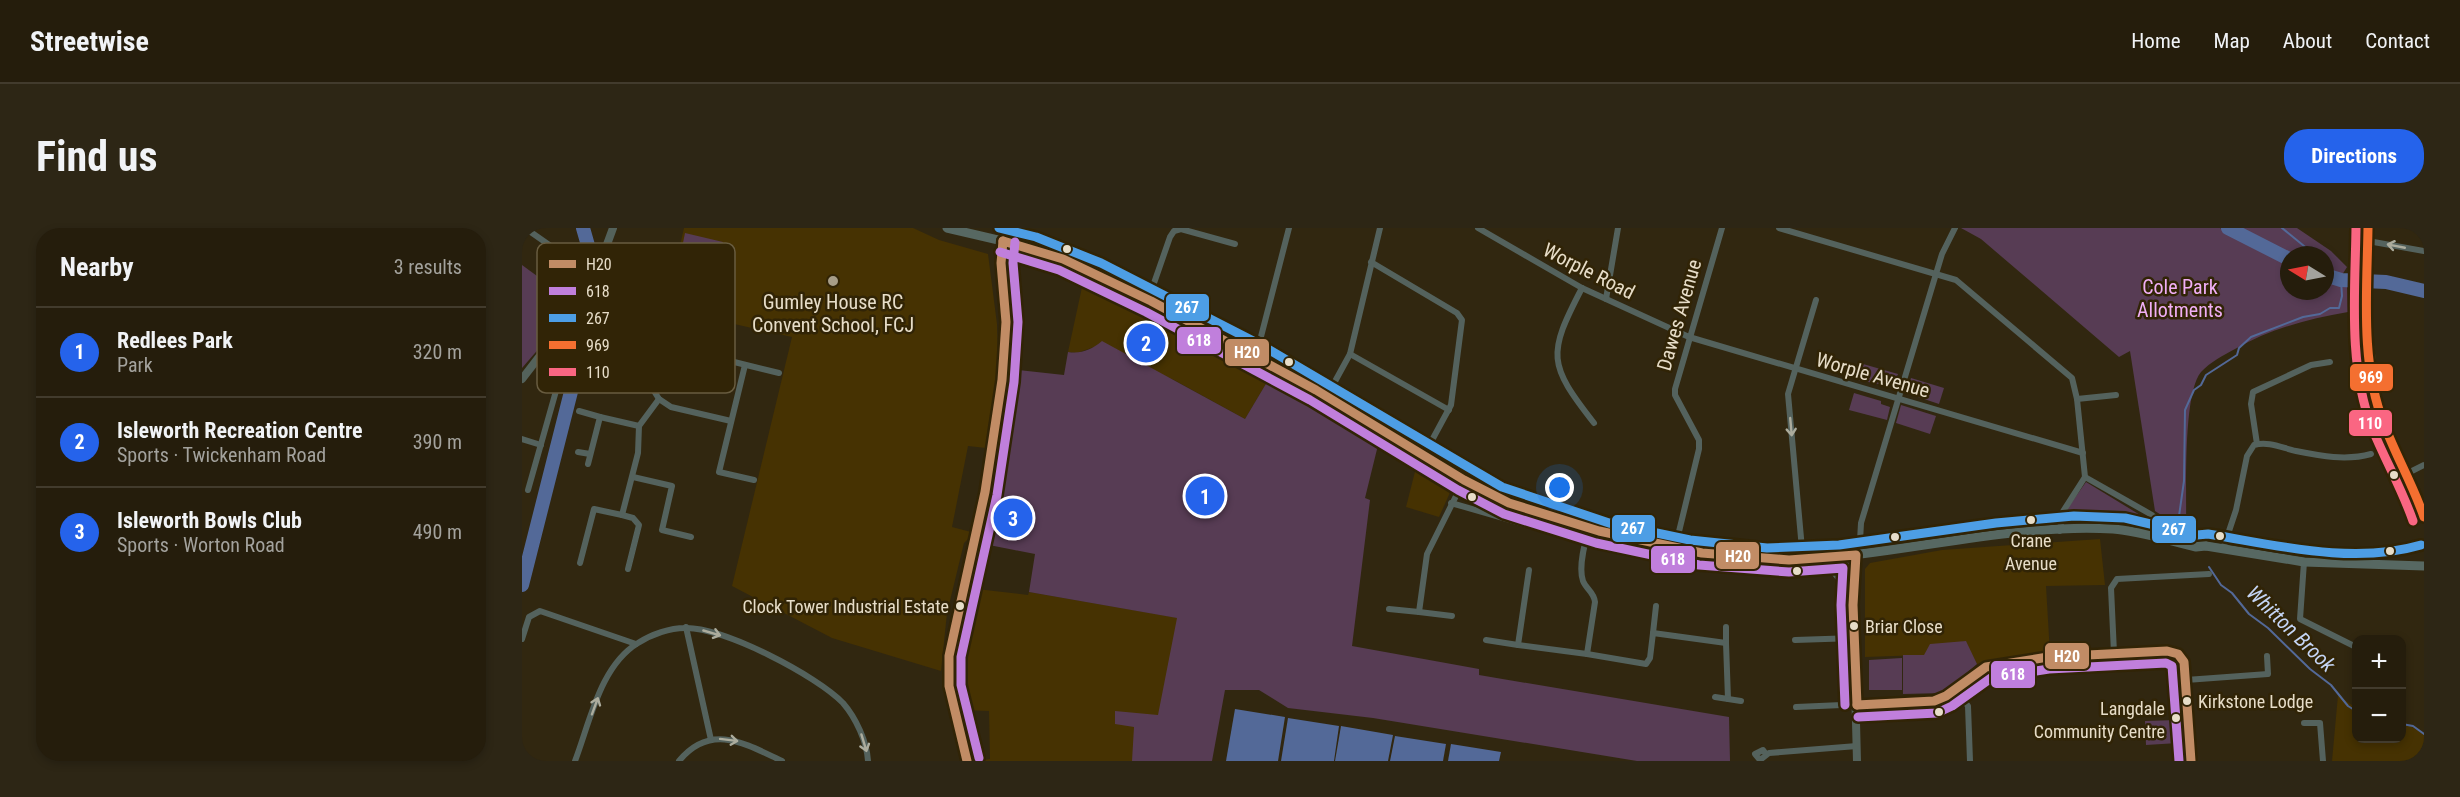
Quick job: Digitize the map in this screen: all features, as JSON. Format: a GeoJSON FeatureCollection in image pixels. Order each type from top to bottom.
{"type":"FeatureCollection","features":[{"type":"Feature","properties":{"kind":"highway"},"geometry":{"type":"LineString","coordinates":[[2368,228],[2368,346],[2374,387],[2383,423],[2406,474],[2420,497],[2424,517]]}},
{"type":"Feature","properties":{"kind":"main road"},"geometry":{"type":"LineString","coordinates":[[947,228],[1032,248],[1079,266],[1256,356],[1497,498],[1589,528],[1675,548],[1732,557],[1803,560],[1852,556],[1943,542],[2105,529],[2132,531],[2196,547],[2206,546],[2304,562],[2404,563],[2424,566]]}},
{"type":"Feature","properties":{"kind":"main road"},"geometry":{"type":"LineString","coordinates":[[2132,531],[2160,533],[2197,541],[2206,546]]}},
{"type":"Feature","properties":{"kind":"main road"},"geometry":{"type":"LineString","coordinates":[[2404,563],[2424,557]]}},
{"type":"Feature","properties":{"kind":"street"},"geometry":{"type":"LineString","coordinates":[[525,228],[546,243]]}},
{"type":"Feature","properties":{"kind":"street"},"geometry":{"type":"LineString","coordinates":[[607,243],[613,228]]}},
{"type":"Feature","properties":{"kind":"street"},"geometry":{"type":"LineString","coordinates":[[968,761],[949,686],[950,656],[985,492],[1002,380],[1006,322],[1001,263],[1004,228]]}},
{"type":"Feature","properties":{"kind":"street"},"geometry":{"type":"LineString","coordinates":[[1256,356],[1260,350],[1289,228]]}},
{"type":"Feature","properties":{"kind":"street"},"geometry":{"type":"LineString","coordinates":[[1327,396],[1350,354],[1380,228]]}},
{"type":"Feature","properties":{"kind":"street"},"geometry":{"type":"LineString","coordinates":[[1606,299],[1618,228]]}},
{"type":"Feature","properties":{"kind":"street","name":"Dawes Avenue"},"geometry":{"type":"LineString","coordinates":[[1675,548],[1699,449],[1699,440],[1675,395],[1689,337],[1722,228]]}},
{"type":"Feature","properties":{"kind":"street"},"geometry":{"type":"LineString","coordinates":[[1779,228],[1960,283],[2072,378],[2077,399],[2085,477],[2064,509],[2060,531]]}},
{"type":"Feature","properties":{"kind":"street"},"geometry":{"type":"LineString","coordinates":[[1850,542],[1863,540],[1861,523],[1936,274],[1955,228]]}},
{"type":"Feature","properties":{"kind":"street"},"geometry":{"type":"LineString","coordinates":[[1153,286],[1174,231],[1181,229],[1235,244]]}},
{"type":"Feature","properties":{"kind":"street","name":"Worple Road"},"geometry":{"type":"LineString","coordinates":[[1481,229],[1582,288],[1655,322]]}},
{"type":"Feature","properties":{"kind":"street"},"geometry":{"type":"LineString","coordinates":[[2368,241],[2424,251]]}},
{"type":"Feature","properties":{"kind":"street"},"geometry":{"type":"LineString","coordinates":[[1371,262],[1457,313],[1462,320],[1449,410],[1424,455]]}},
{"type":"Feature","properties":{"kind":"street"},"geometry":{"type":"LineString","coordinates":[[1582,288],[1562,328],[1556,351],[1560,373],[1567,387],[1594,423]]}},
{"type":"Feature","properties":{"kind":"street"},"geometry":{"type":"LineString","coordinates":[[1803,560],[1788,394],[1816,300]]}},
{"type":"Feature","properties":{"kind":"street","name":"Worple Avenue"},"geometry":{"type":"LineString","coordinates":[[1655,322],[1689,337],[2083,453]]}},
{"type":"Feature","properties":{"kind":"street"},"geometry":{"type":"LineString","coordinates":[[1350,354],[1449,410]]}},
{"type":"Feature","properties":{"kind":"street"},"geometry":{"type":"LineString","coordinates":[[522,379],[537,360]]}},
{"type":"Feature","properties":{"kind":"street"},"geometry":{"type":"LineString","coordinates":[[735,362],[779,373]]}},
{"type":"Feature","properties":{"kind":"street"},"geometry":{"type":"LineString","coordinates":[[2223,549],[2236,510],[2247,456],[2256,444],[2251,404],[2253,392],[2312,365],[2330,362]]}},
{"type":"Feature","properties":{"kind":"street"},"geometry":{"type":"LineString","coordinates":[[716,482],[745,365]]}},
{"type":"Feature","properties":{"kind":"street"},"geometry":{"type":"LineString","coordinates":[[528,490],[555,393]]}},
{"type":"Feature","properties":{"kind":"street"},"geometry":{"type":"LineString","coordinates":[[655,393],[659,399],[671,407],[731,422]]}},
{"type":"Feature","properties":{"kind":"street"},"geometry":{"type":"LineString","coordinates":[[2077,399],[2116,395]]}},
{"type":"Feature","properties":{"kind":"street"},"geometry":{"type":"LineString","coordinates":[[622,515],[638,453],[639,426],[659,399]]}},
{"type":"Feature","properties":{"kind":"street"},"geometry":{"type":"LineString","coordinates":[[579,411],[639,426]]}},
{"type":"Feature","properties":{"kind":"street"},"geometry":{"type":"LineString","coordinates":[[588,465],[600,417]]}},
{"type":"Feature","properties":{"kind":"street"},"geometry":{"type":"LineString","coordinates":[[522,439],[541,445]]}},
{"type":"Feature","properties":{"kind":"street"},"geometry":{"type":"LineString","coordinates":[[2256,444],[2264,443],[2314,454],[2353,459],[2371,454]]}},
{"type":"Feature","properties":{"kind":"street"},"geometry":{"type":"LineString","coordinates":[[579,452],[590,454]]}},
{"type":"Feature","properties":{"kind":"street"},"geometry":{"type":"LineString","coordinates":[[2406,474],[2424,465]]}},
{"type":"Feature","properties":{"kind":"street"},"geometry":{"type":"LineString","coordinates":[[718,472],[754,480]]}},
{"type":"Feature","properties":{"kind":"street"},"geometry":{"type":"LineString","coordinates":[[633,477],[672,486],[660,540]]}},
{"type":"Feature","properties":{"kind":"street"},"geometry":{"type":"LineString","coordinates":[[2085,477],[2152,515],[2159,522],[2160,533]]}},
{"type":"Feature","properties":{"kind":"street"},"geometry":{"type":"LineString","coordinates":[[1419,612],[1427,554],[1464,480]]}},
{"type":"Feature","properties":{"kind":"street"},"geometry":{"type":"LineString","coordinates":[[1451,503],[1552,532],[1560,530]]}},
{"type":"Feature","properties":{"kind":"street"},"geometry":{"type":"LineString","coordinates":[[586,507],[633,518],[639,525],[628,569]]}},
{"type":"Feature","properties":{"kind":"street"},"geometry":{"type":"LineString","coordinates":[[580,563],[594,509]]}},
{"type":"Feature","properties":{"kind":"street"},"geometry":{"type":"LineString","coordinates":[[1538,528],[1543,514]]}},
{"type":"Feature","properties":{"kind":"street"},"geometry":{"type":"LineString","coordinates":[[1587,654],[1595,602],[1594,594],[1583,583],[1582,574],[1589,528]]}},
{"type":"Feature","properties":{"kind":"street"},"geometry":{"type":"LineString","coordinates":[[662,530],[691,537]]}},
{"type":"Feature","properties":{"kind":"street"},"geometry":{"type":"LineString","coordinates":[[1852,556],[1849,590],[1853,605]]}},
{"type":"Feature","properties":{"kind":"street"},"geometry":{"type":"LineString","coordinates":[[1852,556],[1857,761]]}},
{"type":"Feature","properties":{"kind":"street"},"geometry":{"type":"LineString","coordinates":[[1817,559],[1829,565],[1849,590]]}},
{"type":"Feature","properties":{"kind":"street"},"geometry":{"type":"LineString","coordinates":[[2304,562],[2300,619],[2352,645]]}},
{"type":"Feature","properties":{"kind":"street"},"geometry":{"type":"LineString","coordinates":[[1518,645],[1529,570]]}},
{"type":"Feature","properties":{"kind":"street"},"geometry":{"type":"LineString","coordinates":[[2114,653],[2111,588],[2113,582],[2117,579],[2209,574]]}},
{"type":"Feature","properties":{"kind":"street"},"geometry":{"type":"LineString","coordinates":[[1485,640],[1646,664],[1650,658],[1656,606]]}},
{"type":"Feature","properties":{"kind":"street"},"geometry":{"type":"LineString","coordinates":[[1389,609],[1452,616]]}},
{"type":"Feature","properties":{"kind":"street"},"geometry":{"type":"LineString","coordinates":[[522,639],[529,617],[540,611],[636,644]]}},
{"type":"Feature","properties":{"kind":"street"},"geometry":{"type":"LineString","coordinates":[[686,627],[711,740]]}},
{"type":"Feature","properties":{"kind":"street"},"geometry":{"type":"LineString","coordinates":[[575,761],[606,680],[617,661],[636,644],[670,630],[686,627],[712,632],[741,643],[814,679],[829,690],[845,705],[854,720],[862,736],[868,761]]}},
{"type":"Feature","properties":{"kind":"street"},"geometry":{"type":"LineString","coordinates":[[1726,627],[1728,699]]}},
{"type":"Feature","properties":{"kind":"street"},"geometry":{"type":"LineString","coordinates":[[1653,633],[1726,643]]}},
{"type":"Feature","properties":{"kind":"street"},"geometry":{"type":"LineString","coordinates":[[1795,640],[1854,638]]}},
{"type":"Feature","properties":{"kind":"street"},"geometry":{"type":"LineString","coordinates":[[1796,707],[1934,701],[1986,667],[2048,657],[2167,651],[2178,654],[2184,662],[2191,761]]}},
{"type":"Feature","properties":{"kind":"street"},"geometry":{"type":"LineString","coordinates":[[2186,680],[2268,674],[2267,656]]}},
{"type":"Feature","properties":{"kind":"street"},"geometry":{"type":"LineString","coordinates":[[1955,689],[1968,706],[1970,761]]}},
{"type":"Feature","properties":{"kind":"street"},"geometry":{"type":"LineString","coordinates":[[1715,697],[1741,701]]}},
{"type":"Feature","properties":{"kind":"street"},"geometry":{"type":"LineString","coordinates":[[2304,723],[2320,723],[2323,761]]}},
{"type":"Feature","properties":{"kind":"street"},"geometry":{"type":"LineString","coordinates":[[680,761],[693,748],[711,740],[734,739],[782,761]]}},
{"type":"Feature","properties":{"kind":"street"},"geometry":{"type":"LineString","coordinates":[[1766,754],[1857,746]]}},
{"type":"Feature","properties":{"kind":"shaded area"},"geometry":{"type":"Polygon","coordinates":[[[684,228],[913,228],[939,240],[988,254],[997,324],[998,365],[986,448],[968,446],[952,527],[971,532],[964,543],[947,613],[941,671],[832,638],[732,586],[792,337],[735,324],[735,243],[681,243],[684,228]]]}},
{"type":"Feature","properties":{"kind":"shaded area"},"geometry":{"type":"Polygon","coordinates":[[[1084,278],[1270,377],[1245,419],[1174,380],[1094,347],[1077,353],[1068,352],[1084,278]]]}},
{"type":"Feature","properties":{"kind":"shaded area"},"geometry":{"type":"Polygon","coordinates":[[[1418,460],[1451,481],[1453,486],[1439,517],[1406,507],[1418,460]]]}},
{"type":"Feature","properties":{"kind":"shaded area"},"geometry":{"type":"Polygon","coordinates":[[[2100,539],[2105,585],[2046,586],[2050,654],[1977,664],[1965,641],[1924,655],[1865,657],[1865,569],[1870,563],[1942,550],[2100,539]]]}},
{"type":"Feature","properties":{"kind":"shaded area"},"geometry":{"type":"Polygon","coordinates":[[[968,588],[1028,595],[1029,592],[1179,618],[1161,715],[1137,761],[979,761],[990,759],[989,711],[963,710],[957,687],[955,661],[968,588]]]}},
{"type":"Feature","properties":{"kind":"shaded area"},"geometry":{"type":"Polygon","coordinates":[[[2338,695],[2352,705],[2352,743],[2406,743],[2406,723],[2424,734],[2424,761],[2332,761],[2338,695]]]}},
{"type":"Feature","properties":{"kind":"green space","name":"Cole Park Allotments"},"geometry":{"type":"Polygon","coordinates":[[[1961,228],[2220,228],[2280,259],[2280,300],[2334,300],[2334,254],[2347,267],[2337,283],[2347,285],[2348,312],[2304,321],[2263,335],[2222,356],[2201,372],[2195,384],[2188,424],[2186,531],[2155,511],[2130,351],[2119,357],[1981,239],[1961,228]]]}},
{"type":"Feature","properties":{"kind":"green space","name":"Cole Park Allotments"},"geometry":{"type":"Polygon","coordinates":[[[2237,228],[2297,228],[2324,246],[2280,246],[2280,254],[2237,228]]]}},
{"type":"Feature","properties":{"kind":"green space"},"geometry":{"type":"Polygon","coordinates":[[[685,233],[723,242],[723,243],[683,243],[685,233]]]}},
{"type":"Feature","properties":{"kind":"green space"},"geometry":{"type":"Polygon","coordinates":[[[522,265],[537,276],[537,351],[522,368],[522,265]]]}},
{"type":"Feature","properties":{"kind":"green space"},"geometry":{"type":"Polygon","coordinates":[[[1102,341],[1245,419],[1270,377],[1380,437],[1365,498],[1370,500],[1352,646],[1479,669],[1479,675],[1729,717],[1730,761],[1637,761],[1373,718],[1288,708],[1259,690],[1225,690],[1212,761],[1132,761],[1134,727],[1115,724],[1115,711],[1158,715],[1177,618],[1029,592],[1035,554],[979,543],[991,490],[1000,429],[1012,430],[1017,398],[1005,395],[1008,369],[1064,375],[1068,352],[1086,351],[1102,341]]]}},
{"type":"Feature","properties":{"kind":"green space"},"geometry":{"type":"Polygon","coordinates":[[[1863,364],[1898,374],[1894,387],[1858,380],[1863,364]]]}},
{"type":"Feature","properties":{"kind":"green space"},"geometry":{"type":"Polygon","coordinates":[[[1911,378],[1944,388],[1939,404],[1906,393],[1911,378]]]}},
{"type":"Feature","properties":{"kind":"green space"},"geometry":{"type":"Polygon","coordinates":[[[1854,393],[1881,401],[1881,404],[1890,407],[1887,420],[1849,410],[1854,393]]]}},
{"type":"Feature","properties":{"kind":"green space"},"geometry":{"type":"Polygon","coordinates":[[[1901,405],[1936,416],[1930,434],[1896,423],[1901,405]]]}},
{"type":"Feature","properties":{"kind":"green space"},"geometry":{"type":"Polygon","coordinates":[[[2086,482],[2150,523],[2119,519],[2066,520],[2065,512],[2086,482]]]}},
{"type":"Feature","properties":{"kind":"green space"},"geometry":{"type":"Polygon","coordinates":[[[1966,641],[1977,664],[1943,693],[1903,694],[1903,655],[1924,655],[1930,644],[1966,641]]]}},
{"type":"Feature","properties":{"kind":"green space"},"geometry":{"type":"Polygon","coordinates":[[[1902,658],[1902,690],[1869,690],[1869,660],[1902,658]]]}},
{"type":"Feature","properties":{"kind":"green space"},"geometry":{"type":"Polygon","coordinates":[[[2177,720],[2178,743],[2146,745],[2145,721],[2177,720]]]}},
{"type":"Feature","properties":{"kind":"water"},"geometry":{"type":"Polygon","coordinates":[[[1235,709],[1285,717],[1278,761],[1226,761],[1235,709]]]}},
{"type":"Feature","properties":{"kind":"water"},"geometry":{"type":"Polygon","coordinates":[[[1288,718],[1339,726],[1334,761],[1281,761],[1288,718]]]}},
{"type":"Feature","properties":{"kind":"water"},"geometry":{"type":"Polygon","coordinates":[[[1341,726],[1393,735],[1388,761],[1335,761],[1341,726]]]}},
{"type":"Feature","properties":{"kind":"water"},"geometry":{"type":"Polygon","coordinates":[[[1395,736],[1446,744],[1443,761],[1390,761],[1395,736]]]}},
{"type":"Feature","properties":{"kind":"water"},"geometry":{"type":"Polygon","coordinates":[[[1451,744],[1501,752],[1499,761],[1448,761],[1451,744]]]}},
{"type":"Feature","properties":{"kind":"waterway"},"geometry":{"type":"LineString","coordinates":[[583,228],[587,243]]}},
{"type":"Feature","properties":{"kind":"waterway"},"geometry":{"type":"LineString","coordinates":[[2228,228],[2280,254]]}},
{"type":"Feature","properties":{"kind":"waterway"},"geometry":{"type":"LineString","coordinates":[[2282,228],[2304,246]]}},
{"type":"Feature","properties":{"kind":"waterway"},"geometry":{"type":"LineString","coordinates":[[2334,278],[2386,282],[2424,291]]}},
{"type":"Feature","properties":{"kind":"waterway"},"geometry":{"type":"LineString","coordinates":[[2193,534],[2179,516],[2184,481],[2185,410],[2194,390],[2201,385],[2206,375],[2237,355],[2239,348],[2251,337],[2303,317],[2320,314],[2330,308],[2339,308],[2342,296],[2341,280]]}},
{"type":"Feature","properties":{"kind":"waterway"},"geometry":{"type":"LineString","coordinates":[[522,585],[571,393]]}},
{"type":"Feature","properties":{"kind":"waterway","name":"Whitton Brook"},"geometry":{"type":"LineString","coordinates":[[2209,567],[2221,585],[2232,593],[2249,614],[2268,628],[2310,669],[2331,685],[2352,708]]}},
{"type":"Feature","properties":{"kind":"waterway","name":"Whitton Brook"},"geometry":{"type":"LineString","coordinates":[[2406,725],[2413,726],[2424,734]]}},
{"type":"Feature","properties":{"kind":"transit line","name":"267"},"geometry":{"type":"LineString","coordinates":[[999,228],[1036,237],[1101,263],[1261,345],[1502,487],[1609,523],[1690,540],[1767,548],[1839,545],[1996,523],[2074,516],[2125,518],[2197,535],[2208,534],[2314,551],[2369,553],[2395,551],[2421,545]]}},
{"type":"Feature","properties":{"kind":"transit line","name":"110"},"geometry":{"type":"LineString","coordinates":[[2356,228],[2354,303],[2359,380],[2372,428],[2413,521]]}},
{"type":"Feature","properties":{"kind":"transit line","name":"969"},"geometry":{"type":"LineString","coordinates":[[2368,228],[2366,302],[2371,377],[2384,424],[2424,517]]}},
{"type":"Feature","properties":{"kind":"transit line","name":"H20"},"geometry":{"type":"LineString","coordinates":[[1003,241],[1063,259],[1151,301],[1316,390],[1464,480],[1509,503],[1599,531],[1702,553],[1789,560],[1856,555],[1853,605],[1857,705]]}},
{"type":"Feature","properties":{"kind":"transit line","name":"H20"},"geometry":{"type":"LineString","coordinates":[[967,761],[949,686],[949,656],[985,492],[1002,380],[1006,322],[1001,263],[1003,241]]}},
{"type":"Feature","properties":{"kind":"transit line","name":"618"},"geometry":{"type":"LineString","coordinates":[[979,758],[961,685],[961,657],[997,495],[1014,382],[1018,322],[1013,263],[1015,242]]}},
{"type":"Feature","properties":{"kind":"transit line","name":"618"},"geometry":{"type":"LineString","coordinates":[[1000,252],[1059,270],[1146,312],[1310,400],[1458,490],[1504,514],[1596,543],[1699,565],[1789,572],[1843,568],[1841,605],[1845,705]]}},
{"type":"Feature","properties":{"kind":"transit line","name":"H20"},"geometry":{"type":"LineString","coordinates":[[1857,705],[1934,701],[1946,696],[1986,667],[2048,657],[2167,651],[2178,654],[2184,662],[2191,761]]}},
{"type":"Feature","properties":{"kind":"transit line","name":"618"},"geometry":{"type":"LineString","coordinates":[[1858,717],[1937,713],[1952,706],[1991,678],[2049,669],[2166,663],[2172,666],[2179,761]]}},
{"type":"Feature","properties":{"kind":"place","name":"Gumley House RC Convent School, FCJ"},"geometry":{"type":"Point","coordinates":[833,281]}},
{"type":"Feature","properties":{"kind":"place","name":"Isleworth Recreation Centre"},"geometry":{"type":"Point","coordinates":[1146,343]}},
{"type":"Feature","properties":{"kind":"place","name":"Redlees Park"},"geometry":{"type":"Point","coordinates":[1205,496]}},
{"type":"Feature","properties":{"kind":"place","name":"Isleworth Bowls Club"},"geometry":{"type":"Point","coordinates":[1013,518]}},
{"type":"Feature","properties":{"kind":"place","name":"Crane Avenue"},"geometry":{"type":"Point","coordinates":[2031,520]}},
{"type":"Feature","properties":{"kind":"place","name":"Clock Tower Industrial Estate"},"geometry":{"type":"Point","coordinates":[960,606]}},
{"type":"Feature","properties":{"kind":"place","name":"Briar Close"},"geometry":{"type":"Point","coordinates":[1854,626]}},
{"type":"Feature","properties":{"kind":"place","name":"Kirkstone Lodge"},"geometry":{"type":"Point","coordinates":[2187,701]}},
{"type":"Feature","properties":{"kind":"place","name":"Langdale Community Centre"},"geometry":{"type":"Point","coordinates":[2176,718]}}]}
